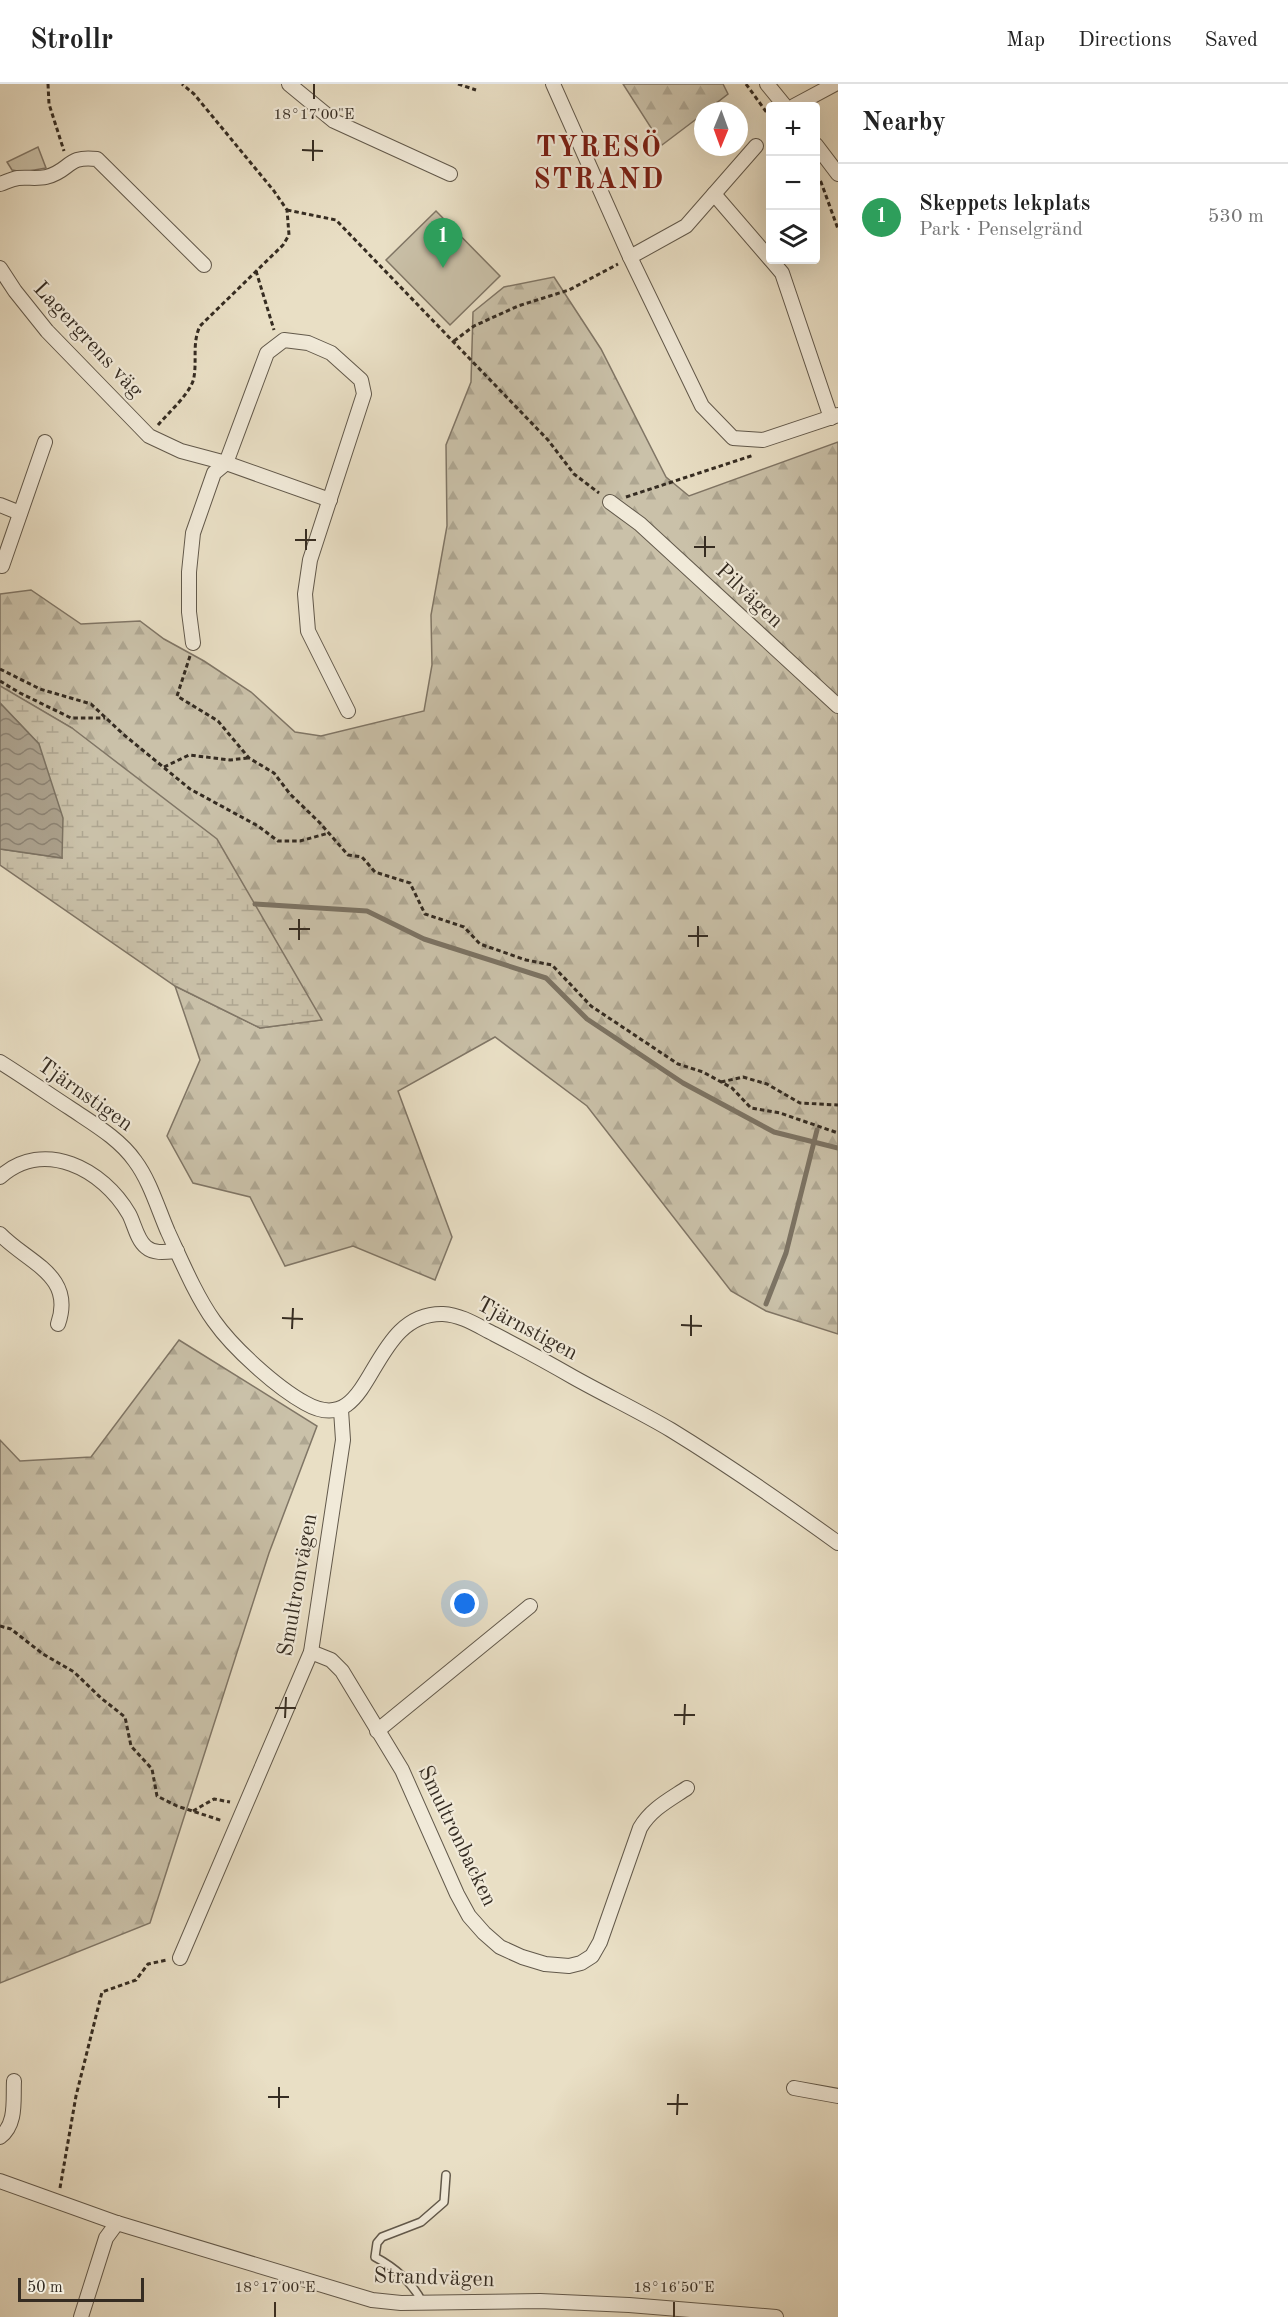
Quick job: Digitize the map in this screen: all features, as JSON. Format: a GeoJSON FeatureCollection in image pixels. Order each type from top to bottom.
{"type":"FeatureCollection","features":[{"type":"Feature","properties":{"kind":"street"},"geometry":{"type":"LineString","coordinates":[[289,84],[334,122],[450,174]]}},
{"type":"Feature","properties":{"kind":"street"},"geometry":{"type":"LineString","coordinates":[[553,84],[630,257],[702,406],[733,438],[763,440],[835,417],[782,273],[775,264]]}},
{"type":"Feature","properties":{"kind":"street"},"geometry":{"type":"LineString","coordinates":[[766,84],[782,102]]}},
{"type":"Feature","properties":{"kind":"street"},"geometry":{"type":"LineString","coordinates":[[801,102],[835,84]]}},
{"type":"Feature","properties":{"kind":"street"},"geometry":{"type":"LineString","coordinates":[[630,257],[687,226],[756,146]]}},
{"type":"Feature","properties":{"kind":"street"},"geometry":{"type":"LineString","coordinates":[[820,150],[838,174]]}},
{"type":"Feature","properties":{"kind":"street"},"geometry":{"type":"LineString","coordinates":[[0,184],[17,178],[42,178],[56,174],[68,164],[82,157],[97,159],[204,265]]}},
{"type":"Feature","properties":{"kind":"street"},"geometry":{"type":"LineString","coordinates":[[714,194],[766,253]]}},
{"type":"Feature","properties":{"kind":"street","name":"Lagergrens väg"},"geometry":{"type":"LineString","coordinates":[[0,268],[47,331],[149,436]]}},
{"type":"Feature","properties":{"kind":"street"},"geometry":{"type":"LineString","coordinates":[[193,646],[189,612],[189,572],[193,533],[214,473],[226,463],[267,353],[284,340],[308,343],[331,353],[361,380],[364,394],[310,560],[305,594],[308,631],[348,711]]}},
{"type":"Feature","properties":{"kind":"street"},"geometry":{"type":"LineString","coordinates":[[149,436],[181,451],[226,463],[330,500]]}},
{"type":"Feature","properties":{"kind":"street"},"geometry":{"type":"LineString","coordinates":[[2,566],[45,442]]}},
{"type":"Feature","properties":{"kind":"street","name":"Pilvägen"},"geometry":{"type":"LineString","coordinates":[[610,502],[640,524],[838,706]]}},
{"type":"Feature","properties":{"kind":"street"},"geometry":{"type":"LineString","coordinates":[[0,505],[20,513]]}},
{"type":"Feature","properties":{"kind":"street","name":"Tjärnstigen"},"geometry":{"type":"LineString","coordinates":[[0,1062],[102,1129],[126,1150],[140,1168],[177,1251],[213,1320],[244,1354],[286,1391],[307,1405],[325,1410],[341,1410],[356,1397],[385,1350],[403,1327],[428,1315],[444,1314],[458,1317],[532,1352],[670,1429],[838,1543]]}},
{"type":"Feature","properties":{"kind":"street"},"geometry":{"type":"LineString","coordinates":[[0,1177],[23,1162],[53,1158],[70,1162],[90,1172],[107,1186],[128,1212],[144,1245],[152,1251],[177,1251]]}},
{"type":"Feature","properties":{"kind":"street"},"geometry":{"type":"LineString","coordinates":[[0,1234],[46,1272],[57,1285],[62,1294],[63,1305],[58,1324]]}},
{"type":"Feature","properties":{"kind":"street","name":"Smultronvägen"},"geometry":{"type":"LineString","coordinates":[[180,1958],[240,1823],[311,1652],[343,1440],[341,1410]]}},
{"type":"Feature","properties":{"kind":"street"},"geometry":{"type":"LineString","coordinates":[[377,1731],[530,1606]]}},
{"type":"Feature","properties":{"kind":"street","name":"Smultronbacken"},"geometry":{"type":"LineString","coordinates":[[311,1652],[331,1660],[342,1671],[402,1770],[469,1916],[500,1947],[522,1957],[545,1964],[568,1966],[581,1963],[592,1956],[600,1942],[640,1828],[646,1817],[652,1810],[687,1788]]}},
{"type":"Feature","properties":{"kind":"street"},"geometry":{"type":"LineString","coordinates":[[0,2137],[5,2133],[12,2119],[14,2081]]}},
{"type":"Feature","properties":{"kind":"street"},"geometry":{"type":"LineString","coordinates":[[794,2088],[838,2096]]}},
{"type":"Feature","properties":{"kind":"street","name":"Strandvägen"},"geometry":{"type":"LineString","coordinates":[[0,2181],[117,2223],[372,2301],[573,2303],[674,2308],[776,2317]]}},
{"type":"Feature","properties":{"kind":"street"},"geometry":{"type":"LineString","coordinates":[[81,2317],[106,2238],[117,2223]]}},
{"type":"Feature","properties":{"kind":"lane"},"geometry":{"type":"LineString","coordinates":[[422,2302],[404,2279],[375,2257],[376,2243],[382,2237],[421,2222],[444,2202],[446,2175]]}},
{"type":"Feature","properties":{"kind":"path"},"geometry":{"type":"LineString","coordinates":[[48,84],[49,104],[68,164]]}},
{"type":"Feature","properties":{"kind":"path"},"geometry":{"type":"LineString","coordinates":[[149,436],[191,387],[194,378],[195,338],[200,326],[283,245],[289,235],[287,210],[274,190],[194,94],[182,84]]}},
{"type":"Feature","properties":{"kind":"path"},"geometry":{"type":"LineString","coordinates":[[458,84],[476,90]]}},
{"type":"Feature","properties":{"kind":"path"},"geometry":{"type":"LineString","coordinates":[[746,84],[766,110]]}},
{"type":"Feature","properties":{"kind":"path"},"geometry":{"type":"LineString","coordinates":[[820,180],[838,229]]}},
{"type":"Feature","properties":{"kind":"path"},"geometry":{"type":"LineString","coordinates":[[287,210],[336,220],[548,440],[574,474],[610,502],[758,454]]}},
{"type":"Feature","properties":{"kind":"path"},"geometry":{"type":"LineString","coordinates":[[454,341],[474,326],[518,306],[569,290],[630,257]]}},
{"type":"Feature","properties":{"kind":"path"},"geometry":{"type":"LineString","coordinates":[[256,271],[278,345]]}},
{"type":"Feature","properties":{"kind":"path"},"geometry":{"type":"LineString","coordinates":[[193,646],[177,696],[218,721],[248,758],[274,773],[290,795],[348,855],[362,857],[375,872],[410,884],[425,914],[464,927],[480,944],[526,960],[552,965],[591,1006],[678,1064],[704,1072],[732,1088],[751,1108],[780,1113],[838,1133]]}},
{"type":"Feature","properties":{"kind":"path"},"geometry":{"type":"LineString","coordinates":[[0,669],[40,689],[91,704],[123,734],[190,789],[258,826],[278,841],[300,841],[329,833]]}},
{"type":"Feature","properties":{"kind":"path"},"geometry":{"type":"LineString","coordinates":[[0,681],[71,718],[105,717]]}},
{"type":"Feature","properties":{"kind":"path"},"geometry":{"type":"LineString","coordinates":[[164,767],[189,755],[230,760],[248,758]]}},
{"type":"Feature","properties":{"kind":"path"},"geometry":{"type":"LineString","coordinates":[[721,1082],[743,1077],[767,1084],[800,1103],[838,1105]]}},
{"type":"Feature","properties":{"kind":"path"},"geometry":{"type":"LineString","coordinates":[[0,1626],[10,1629],[43,1654],[74,1672],[125,1717],[131,1746],[152,1769],[157,1796],[217,1821],[240,1823]]}},
{"type":"Feature","properties":{"kind":"path"},"geometry":{"type":"LineString","coordinates":[[192,1811],[214,1799],[247,1806]]}},
{"type":"Feature","properties":{"kind":"path"},"geometry":{"type":"LineString","coordinates":[[58,2201],[76,2096],[102,1992],[136,1980],[148,1964],[164,1960]]}},
{"type":"Feature","properties":{"kind":"green space"},"geometry":{"type":"Polygon","coordinates":[[[623,84],[723,84],[728,94],[718,102],[694,102],[694,121],[662,145],[623,84]]]}},
{"type":"Feature","properties":{"kind":"green space"},"geometry":{"type":"Polygon","coordinates":[[[38,147],[46,168],[23,172],[12,170],[7,162],[38,147]]]}},
{"type":"Feature","properties":{"kind":"green space"},"geometry":{"type":"Polygon","coordinates":[[[436,211],[500,276],[450,325],[386,260],[436,211]]]}},
{"type":"Feature","properties":{"kind":"green space"},"geometry":{"type":"Polygon","coordinates":[[[554,277],[601,349],[666,477],[689,496],[838,442],[838,1334],[766,1311],[731,1291],[587,1106],[495,1037],[398,1091],[452,1237],[435,1280],[353,1246],[285,1266],[250,1197],[193,1183],[167,1136],[200,1060],[175,986],[260,1028],[321,1020],[72,728],[0,686],[0,594],[31,590],[81,624],[140,621],[164,639],[204,661],[251,692],[295,732],[321,736],[424,711],[432,665],[431,615],[447,526],[446,445],[471,382],[473,312],[504,287],[554,277]]]}},
{"type":"Feature","properties":{"kind":"green space"},"geometry":{"type":"Polygon","coordinates":[[[0,686],[72,728],[217,839],[322,1020],[260,1028],[175,986],[0,865],[0,849],[62,858],[39,744],[0,703],[0,686]]]}},
{"type":"Feature","properties":{"kind":"green space"},"geometry":{"type":"Polygon","coordinates":[[[179,1340],[317,1426],[269,1553],[150,1923],[0,1983],[0,1440],[20,1461],[91,1457],[179,1340]]]}},
{"type":"Feature","properties":{"kind":"water"},"geometry":{"type":"Polygon","coordinates":[[[0,703],[39,744],[63,818],[62,858],[0,849],[0,703]]]}},
{"type":"Feature","properties":{"kind":"waterway"},"geometry":{"type":"LineString","coordinates":[[255,904],[367,911],[424,939],[546,978],[587,1019],[683,1083],[774,1132],[838,1148]]}},
{"type":"Feature","properties":{"kind":"waterway"},"geometry":{"type":"LineString","coordinates":[[766,1304],[786,1253],[817,1130]]}},
{"type":"Feature","properties":{"kind":"place","name":"Skeppets lekplats"},"geometry":{"type":"Point","coordinates":[443,268]}},
{"type":"Feature","properties":{"kind":"district","name":"TYRESÖ STRAND"},"geometry":{"type":"Point","coordinates":[599,165]}}]}
